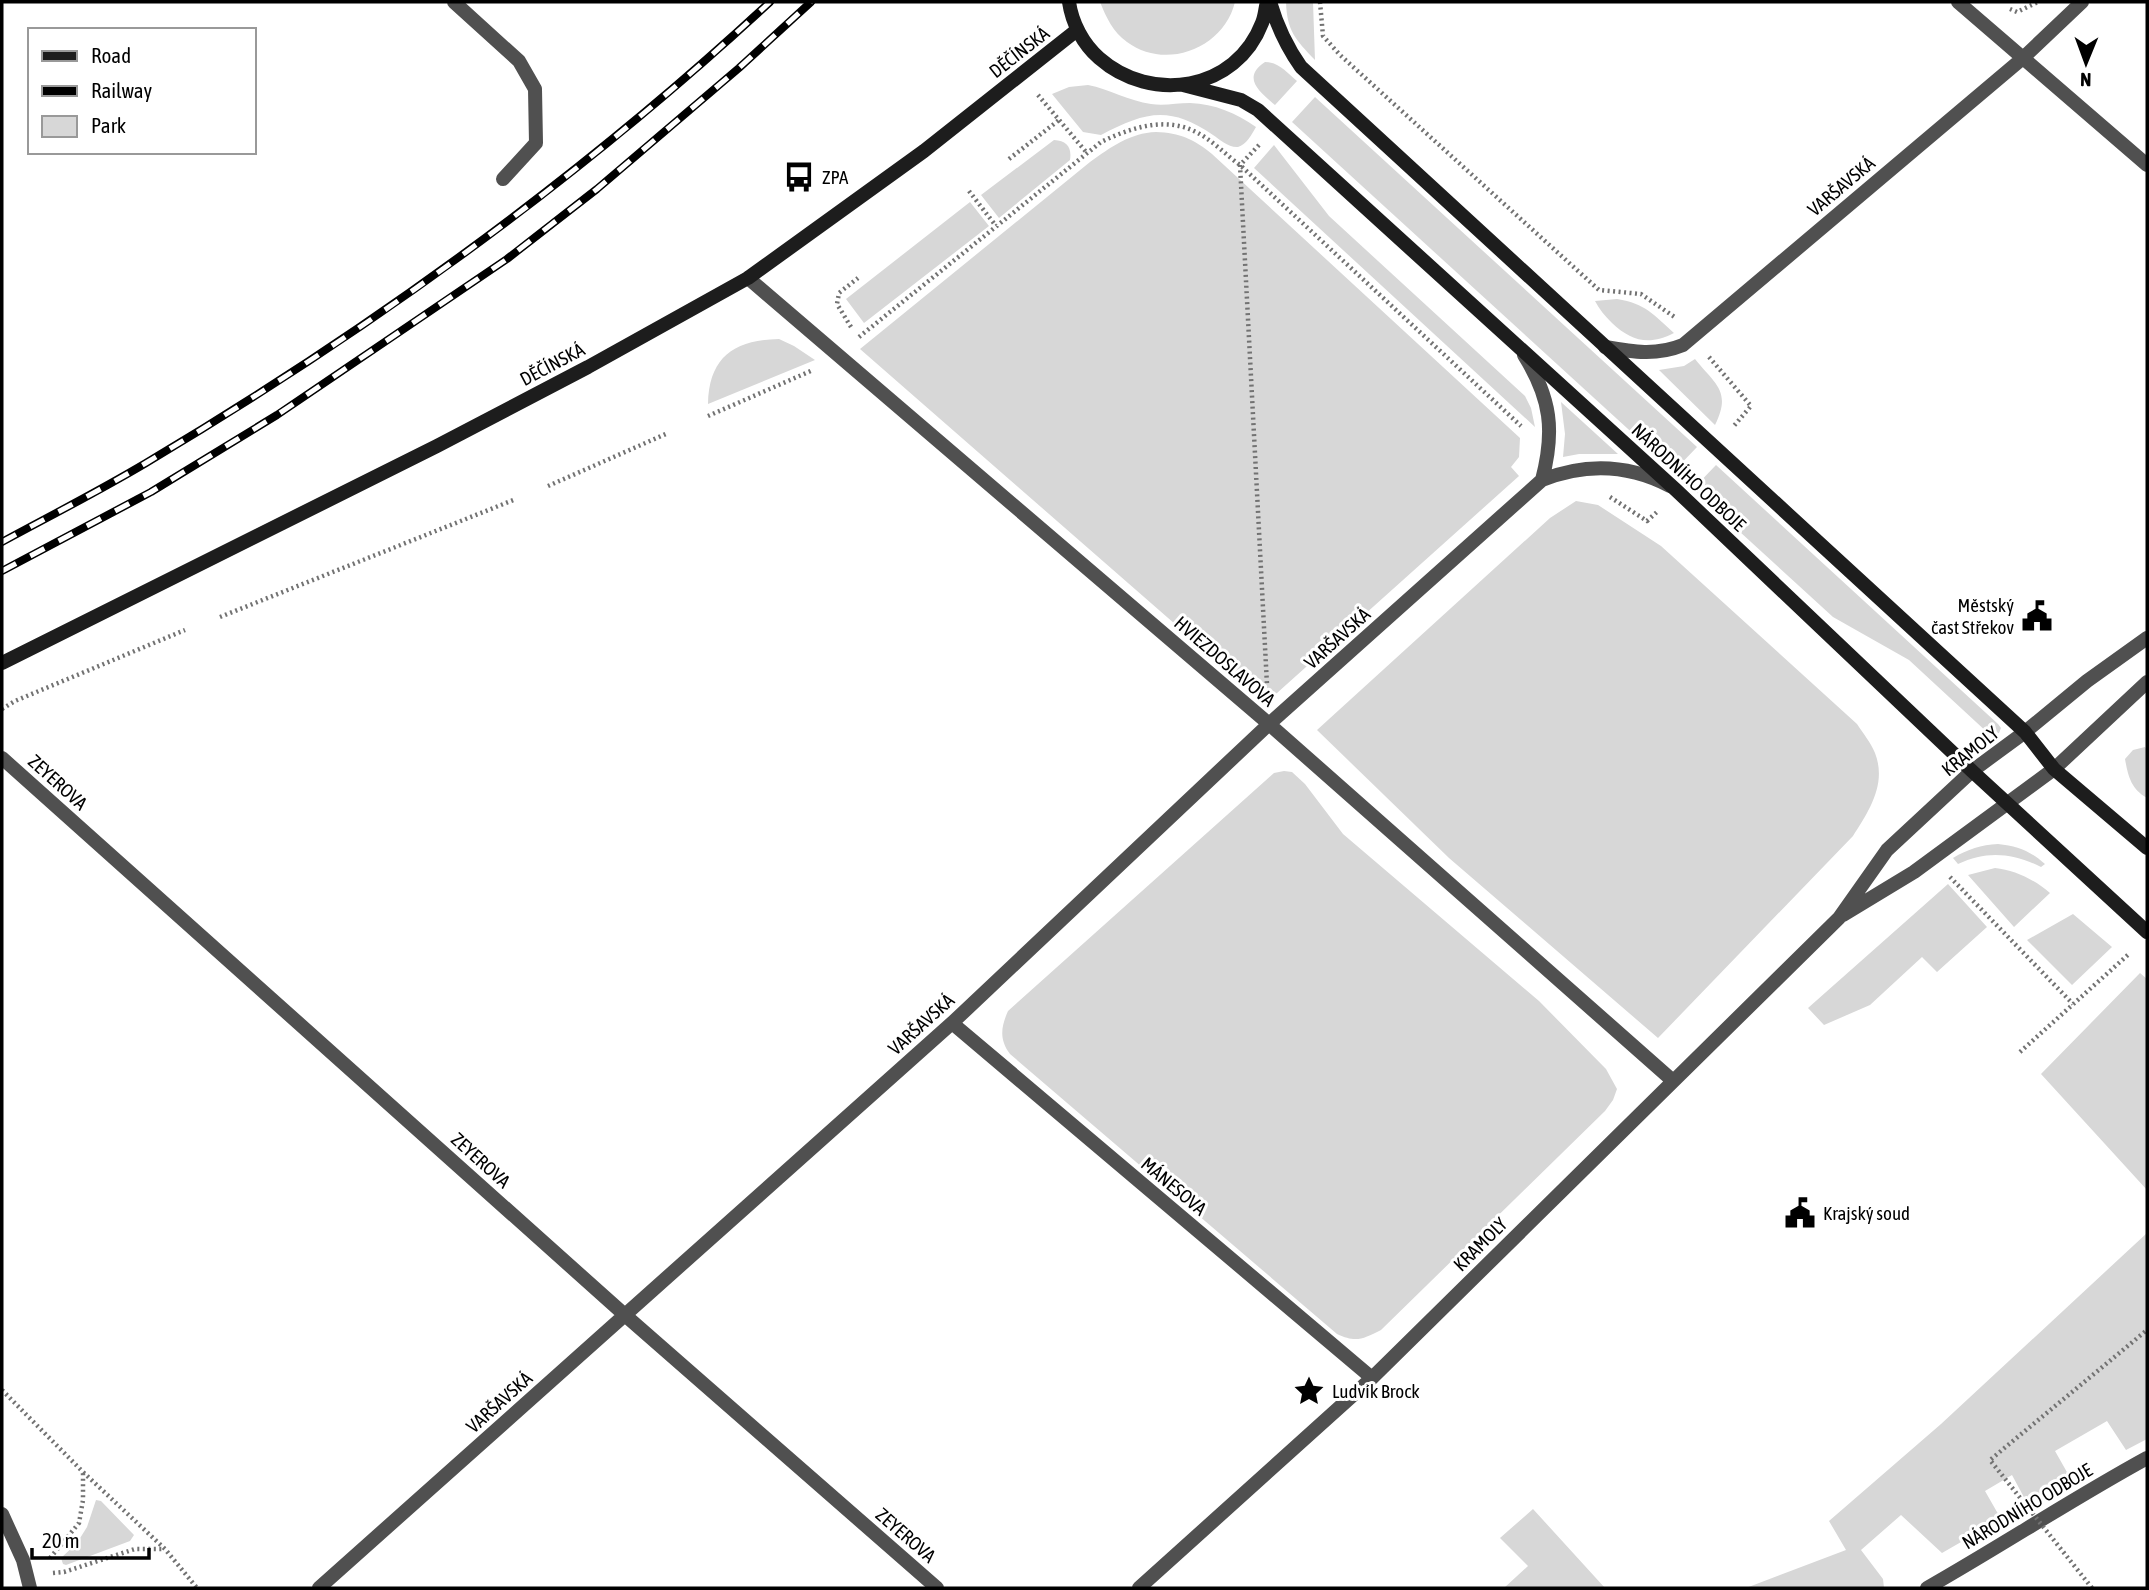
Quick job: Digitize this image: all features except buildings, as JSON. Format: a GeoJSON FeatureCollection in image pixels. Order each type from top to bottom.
{"type":"FeatureCollection","features":[{"type":"Feature","properties":{"kind":"main road","name":"DĚČÍNSKÁ"},"geometry":{"type":"LineString","coordinates":[[1069,2],[1077,30],[1091,51],[1110,68],[1133,80],[1157,86],[1183,85],[1208,78],[1230,65],[1248,47],[1262,23],[1269,2]]}},
{"type":"Feature","properties":{"kind":"main road","name":"NÁRODNÍHO ODBOJE"},"geometry":{"type":"LineString","coordinates":[[1269,2],[1287,47],[1301,67],[2025,732],[2054,769],[2147,848]]}},
{"type":"Feature","properties":{"kind":"main road","name":"DĚČÍNSKÁ"},"geometry":{"type":"LineString","coordinates":[[2,663],[449,440],[588,368],[748,278],[924,151],[1077,30]]}},
{"type":"Feature","properties":{"kind":"main road","name":"NÁRODNÍHO ODBOJE"},"geometry":{"type":"LineString","coordinates":[[1183,85],[1241,100],[1258,110],[1676,490],[1972,771],[2147,932]]}},
{"type":"Feature","properties":{"kind":"street"},"geometry":{"type":"LineString","coordinates":[[454,2],[519,61],[535,89],[536,143],[503,178]]}},
{"type":"Feature","properties":{"kind":"street"},"geometry":{"type":"LineString","coordinates":[[1958,2],[2147,165]]}},
{"type":"Feature","properties":{"kind":"street","name":"VARŠAVSKÁ"},"geometry":{"type":"LineString","coordinates":[[1605,346],[1641,354],[1668,351],[1683,345],[2023,58],[2082,2]]}},
{"type":"Feature","properties":{"kind":"street","name":"HVIEZDOSLAVOVA"},"geometry":{"type":"LineString","coordinates":[[748,278],[1269,724],[1672,1080]]}},
{"type":"Feature","properties":{"kind":"street"},"geometry":{"type":"LineString","coordinates":[[1510,340],[1535,372],[1548,411],[1548,457],[1542,480]]}},
{"type":"Feature","properties":{"kind":"street","name":"VARŠAVSKÁ"},"geometry":{"type":"LineString","coordinates":[[319,1588],[951,1023],[1269,724],[1542,480],[1561,472],[1601,467],[1640,473],[1676,490]]}},
{"type":"Feature","properties":{"kind":"street","name":"KRAMOLY"},"geometry":{"type":"LineString","coordinates":[[1139,1588],[1372,1378],[1839,918],[1886,850],[1972,771],[2147,638]]}},
{"type":"Feature","properties":{"kind":"street","name":"KRAMOLY"},"geometry":{"type":"LineString","coordinates":[[1839,918],[1914,872],[2054,769],[2147,682]]}},
{"type":"Feature","properties":{"kind":"street","name":"ZEYEROVA"},"geometry":{"type":"LineString","coordinates":[[2,758],[626,1316],[937,1588]]}},
{"type":"Feature","properties":{"kind":"street","name":"MÁNESOVA"},"geometry":{"type":"LineString","coordinates":[[951,1023],[1372,1378]]}},
{"type":"Feature","properties":{"kind":"street","name":"NÁRODNÍHO ODBOJE"},"geometry":{"type":"LineString","coordinates":[[1927,1588],[2147,1458]]}},
{"type":"Feature","properties":{"kind":"street"},"geometry":{"type":"LineString","coordinates":[[2,1514],[23,1560],[30,1588]]}},
{"type":"Feature","properties":{"kind":"path"},"geometry":{"type":"LineString","coordinates":[[1320,2],[1323,36],[1340,55],[1599,290],[1641,294],[1671,314],[1751,406],[1726,435]]}},
{"type":"Feature","properties":{"kind":"path"},"geometry":{"type":"LineString","coordinates":[[2006,8],[2017,12],[2038,2]]}},
{"type":"Feature","properties":{"kind":"path"},"geometry":{"type":"LineString","coordinates":[[1020,75],[1087,153]]}},
{"type":"Feature","properties":{"kind":"path"},"geometry":{"type":"LineString","coordinates":[[1009,159],[1059,120]]}},
{"type":"Feature","properties":{"kind":"path"},"geometry":{"type":"LineString","coordinates":[[853,342],[1101,142],[1130,129],[1154,124],[1176,126],[1196,132],[1240,165],[1524,428]]}},
{"type":"Feature","properties":{"kind":"path"},"geometry":{"type":"LineString","coordinates":[[1266,136],[1240,165],[1269,724]]}},
{"type":"Feature","properties":{"kind":"path"},"geometry":{"type":"LineString","coordinates":[[969,191],[996,226]]}},
{"type":"Feature","properties":{"kind":"path"},"geometry":{"type":"LineString","coordinates":[[858,278],[839,293],[837,304],[859,337]]}},
{"type":"Feature","properties":{"kind":"path"},"geometry":{"type":"LineString","coordinates":[[708,416],[821,367]]}},
{"type":"Feature","properties":{"kind":"path"},"geometry":{"type":"LineString","coordinates":[[548,486],[668,433]]}},
{"type":"Feature","properties":{"kind":"path"},"geometry":{"type":"LineString","coordinates":[[1602,492],[1647,521],[1657,511]]}},
{"type":"Feature","properties":{"kind":"path"},"geometry":{"type":"LineString","coordinates":[[220,617],[516,499]]}},
{"type":"Feature","properties":{"kind":"path"},"geometry":{"type":"LineString","coordinates":[[2,709],[15,701],[185,631]]}},
{"type":"Feature","properties":{"kind":"path"},"geometry":{"type":"LineString","coordinates":[[1950,876],[2073,1004]]}},
{"type":"Feature","properties":{"kind":"path"},"geometry":{"type":"LineString","coordinates":[[2020,1052],[2130,953]]}},
{"type":"Feature","properties":{"kind":"path"},"geometry":{"type":"LineString","coordinates":[[2092,1588],[1990,1460],[2147,1329]]}},
{"type":"Feature","properties":{"kind":"path"},"geometry":{"type":"LineString","coordinates":[[2,1390],[164,1549],[197,1588]]}},
{"type":"Feature","properties":{"kind":"path"},"geometry":{"type":"LineString","coordinates":[[42,1567],[79,1523],[83,1500],[83,1472]]}},
{"type":"Feature","properties":{"kind":"path"},"geometry":{"type":"LineString","coordinates":[[45,1574],[64,1572],[135,1549],[164,1549]]}},
{"type":"Feature","properties":{"kind":"green space"},"geometry":{"type":"Polygon","coordinates":[[[1100,2],[1235,2],[1229,18],[1219,32],[1206,43],[1175,54],[1159,54],[1142,50],[1122,38],[1110,24],[1100,2]]]}},
{"type":"Feature","properties":{"kind":"green space"},"geometry":{"type":"Polygon","coordinates":[[[1286,2],[1313,2],[1315,60],[1290,28],[1286,2]]]}},
{"type":"Feature","properties":{"kind":"green space"},"geometry":{"type":"Polygon","coordinates":[[[1265,62],[1278,66],[1297,81],[1275,105],[1255,85],[1254,74],[1265,62]]]}},
{"type":"Feature","properties":{"kind":"green space"},"geometry":{"type":"Polygon","coordinates":[[[1088,85],[1151,104],[1190,103],[1217,107],[1256,127],[1246,142],[1238,147],[1228,145],[1197,125],[1170,116],[1144,117],[1101,135],[1083,132],[1052,94],[1069,87],[1088,85]]]}},
{"type":"Feature","properties":{"kind":"green space"},"geometry":{"type":"Polygon","coordinates":[[[1315,97],[1697,447],[1674,471],[1292,122],[1315,97]]]}},
{"type":"Feature","properties":{"kind":"green space"},"geometry":{"type":"Polygon","coordinates":[[[1156,132],[1186,138],[1212,154],[1520,438],[1519,457],[1511,467],[1519,476],[1277,693],[1262,700],[860,349],[1090,162],[1129,138],[1156,132]]]}},
{"type":"Feature","properties":{"kind":"green space"},"geometry":{"type":"Polygon","coordinates":[[[1054,140],[1068,146],[1070,160],[999,218],[981,195],[1054,140]]]}},
{"type":"Feature","properties":{"kind":"green space"},"geometry":{"type":"Polygon","coordinates":[[[1274,145],[1329,216],[1525,396],[1535,427],[1254,168],[1274,145]]]}},
{"type":"Feature","properties":{"kind":"green space"},"geometry":{"type":"Polygon","coordinates":[[[970,202],[989,226],[864,323],[846,299],[970,202]]]}},
{"type":"Feature","properties":{"kind":"green space"},"geometry":{"type":"Polygon","coordinates":[[[1617,299],[1642,307],[1674,333],[1648,340],[1626,334],[1609,320],[1595,301],[1617,299]]]}},
{"type":"Feature","properties":{"kind":"green space"},"geometry":{"type":"Polygon","coordinates":[[[779,339],[815,360],[708,404],[713,374],[727,354],[749,343],[779,339]]]}},
{"type":"Feature","properties":{"kind":"green space"},"geometry":{"type":"Polygon","coordinates":[[[1695,359],[1719,389],[1722,404],[1715,425],[1659,370],[1684,366],[1695,359]]]}},
{"type":"Feature","properties":{"kind":"green space"},"geometry":{"type":"Polygon","coordinates":[[[1561,402],[1618,454],[1579,454],[1563,457],[1565,434],[1561,402]]]}},
{"type":"Feature","properties":{"kind":"green space"},"geometry":{"type":"Polygon","coordinates":[[[1716,465],[1998,724],[2001,728],[1999,733],[1989,734],[1909,660],[1833,617],[1693,489],[1716,465]]]}},
{"type":"Feature","properties":{"kind":"green space"},"geometry":{"type":"Polygon","coordinates":[[[1576,501],[1598,505],[1661,546],[1857,724],[1873,749],[1878,764],[1878,786],[1865,817],[1853,836],[1658,1038],[1449,858],[1317,730],[1550,518],[1576,501]]]}},
{"type":"Feature","properties":{"kind":"green space"},"geometry":{"type":"Polygon","coordinates":[[[2145,747],[2147,798],[2131,782],[2125,759],[2133,750],[2145,747]]]}},
{"type":"Feature","properties":{"kind":"green space"},"geometry":{"type":"Polygon","coordinates":[[[1292,772],[1305,784],[1343,834],[1539,1001],[1606,1069],[1617,1089],[1605,1111],[1381,1330],[1359,1339],[1337,1334],[1010,1054],[1003,1038],[1008,1011],[1274,773],[1292,772]]]}},
{"type":"Feature","properties":{"kind":"green space"},"geometry":{"type":"Polygon","coordinates":[[[1998,844],[2023,850],[2045,864],[2041,867],[2000,855],[1979,857],[1958,864],[1953,858],[1975,848],[1998,844]]]}},
{"type":"Feature","properties":{"kind":"green space"},"geometry":{"type":"Polygon","coordinates":[[[1995,868],[2024,876],[2050,893],[2014,927],[1968,875],[1995,868]]]}},
{"type":"Feature","properties":{"kind":"green space"},"geometry":{"type":"Polygon","coordinates":[[[1948,884],[1987,927],[1937,972],[1922,957],[1870,1005],[1824,1025],[1808,1008],[1948,884]]]}},
{"type":"Feature","properties":{"kind":"green space"},"geometry":{"type":"Polygon","coordinates":[[[2073,914],[2112,947],[2072,985],[2027,940],[2073,914]]]}},
{"type":"Feature","properties":{"kind":"green space"},"geometry":{"type":"Polygon","coordinates":[[[2140,973],[2147,979],[2147,1190],[2041,1074],[2140,973]]]}},
{"type":"Feature","properties":{"kind":"green space"},"geometry":{"type":"Polygon","coordinates":[[[2147,1233],[2147,1439],[2126,1450],[2107,1421],[2055,1451],[2072,1481],[2026,1501],[2012,1475],[1985,1491],[2001,1519],[1942,1553],[1901,1515],[1861,1550],[1883,1579],[1884,1588],[1746,1588],[1846,1550],[1829,1521],[1941,1424],[2147,1233]]]}},
{"type":"Feature","properties":{"kind":"green space"},"geometry":{"type":"Polygon","coordinates":[[[96,1500],[101,1501],[134,1535],[130,1541],[63,1564],[61,1558],[77,1543],[87,1527],[96,1500]]]}},
{"type":"Feature","properties":{"kind":"green space"},"geometry":{"type":"Polygon","coordinates":[[[1533,1509],[1605,1588],[1504,1588],[1528,1566],[1500,1538],[1533,1509]]]}},
{"type":"Feature","properties":{"kind":"railway"},"geometry":{"type":"LineString","coordinates":[[2,542],[146,463],[230,412],[392,305],[548,191],[623,130],[770,2]]}},
{"type":"Feature","properties":{"kind":"railway"},"geometry":{"type":"LineString","coordinates":[[2,571],[151,492],[277,415],[507,259],[597,189],[739,68],[811,2]]}},
{"type":"Feature","properties":{"kind":"place","name":"ZPA"},"geometry":{"type":"Point","coordinates":[799,177]}},
{"type":"Feature","properties":{"kind":"place","name":"Městský čast Střekov"},"geometry":{"type":"Point","coordinates":[2037,616]}},
{"type":"Feature","properties":{"kind":"place","name":"Krajský soud"},"geometry":{"type":"Point","coordinates":[1800,1213]}},
{"type":"Feature","properties":{"kind":"place","name":"Ludvík Brock"},"geometry":{"type":"Point","coordinates":[1309,1391]}}]}
